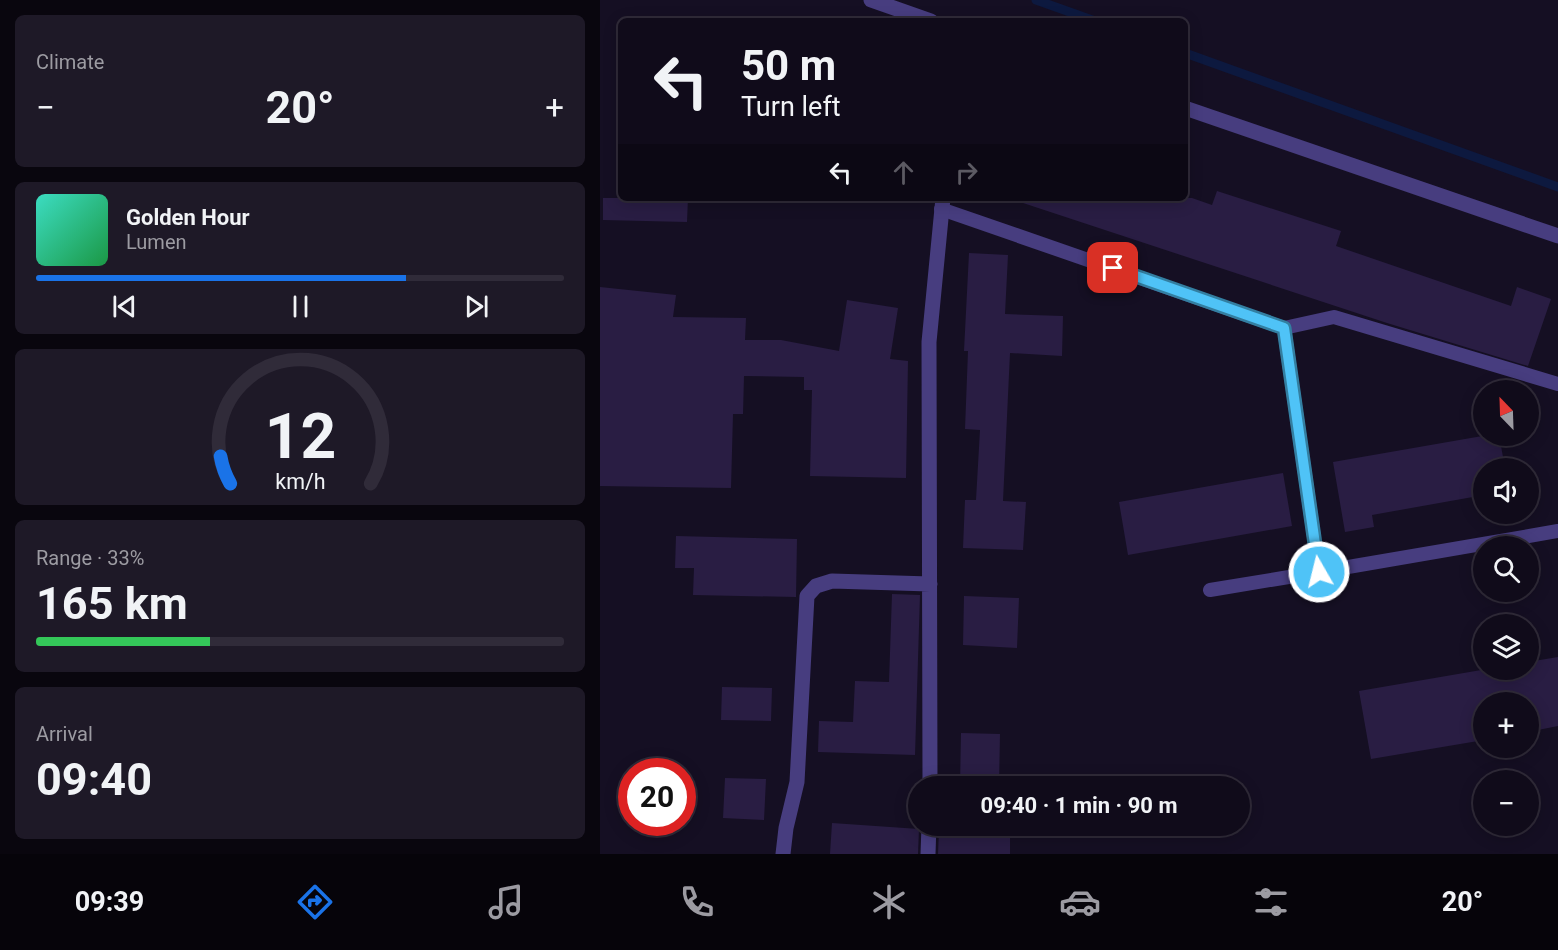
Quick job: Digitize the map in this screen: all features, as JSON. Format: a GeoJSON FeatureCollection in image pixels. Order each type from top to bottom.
{"type":"FeatureCollection","features":[{"type":"Feature","properties":{"kind":"street"},"geometry":{"type":"LineString","coordinates":[[871,0],[923,18]]}},
{"type":"Feature","properties":{"kind":"street"},"geometry":{"type":"LineString","coordinates":[[1188,109],[1558,236]]}},
{"type":"Feature","properties":{"kind":"street"},"geometry":{"type":"LineString","coordinates":[[930,776],[929,342],[942,203]]}},
{"type":"Feature","properties":{"kind":"street"},"geometry":{"type":"LineString","coordinates":[[783,854],[786,828],[797,782],[807,596],[816,586],[832,581],[930,584]]}},
{"type":"Feature","properties":{"kind":"street"},"geometry":{"type":"LineString","coordinates":[[928,854],[929,836]]}},
{"type":"Feature","properties":{"kind":"lane"},"geometry":{"type":"LineString","coordinates":[[942,203],[1284,328],[1334,317],[1558,384]]}},
{"type":"Feature","properties":{"kind":"lane"},"geometry":{"type":"LineString","coordinates":[[1284,328],[1319,572]]}},
{"type":"Feature","properties":{"kind":"lane"},"geometry":{"type":"LineString","coordinates":[[1210,590],[1558,531]]}},
{"type":"Feature","properties":{"kind":"building"},"geometry":{"type":"Polygon","coordinates":[[[1217,191],[1341,231],[1336,246],[1511,306],[1517,287],[1551,299],[1528,366],[1387,323],[1023,203],[1023,201],[1188,201],[1188,198],[1192,198],[1212,205],[1217,191]]]}},
{"type":"Feature","properties":{"kind":"building"},"geometry":{"type":"Polygon","coordinates":[[[603,198],[618,198],[618,201],[688,201],[687,222],[603,220],[603,198]]]}},
{"type":"Feature","properties":{"kind":"building"},"geometry":{"type":"Polygon","coordinates":[[[969,253],[1008,255],[1005,314],[1063,316],[1062,356],[1010,353],[1003,501],[1026,502],[1023,550],[963,548],[965,500],[976,500],[980,430],[965,429],[968,351],[964,351],[969,253]]]}},
{"type":"Feature","properties":{"kind":"building"},"geometry":{"type":"Polygon","coordinates":[[[600,287],[676,295],[673,317],[746,318],[745,340],[781,340],[839,351],[847,300],[898,308],[890,359],[908,361],[906,478],[810,476],[812,390],[804,390],[804,377],[744,376],[743,414],[733,414],[731,488],[600,486],[600,287]]]}},
{"type":"Feature","properties":{"kind":"building"},"geometry":{"type":"Polygon","coordinates":[[[1473,438],[1473,446],[1501,446],[1503,458],[1473,458],[1473,497],[1372,515],[1374,527],[1345,532],[1333,462],[1473,438]]]}},
{"type":"Feature","properties":{"kind":"building"},"geometry":{"type":"Polygon","coordinates":[[[1283,473],[1292,526],[1128,555],[1119,502],[1283,473]]]}},
{"type":"Feature","properties":{"kind":"building"},"geometry":{"type":"Polygon","coordinates":[[[676,536],[797,539],[796,597],[693,595],[694,568],[675,568],[676,536]]]}},
{"type":"Feature","properties":{"kind":"building"},"geometry":{"type":"Polygon","coordinates":[[[892,594],[920,595],[915,755],[818,752],[819,721],[853,722],[855,681],[889,682],[892,594]]]}},
{"type":"Feature","properties":{"kind":"building"},"geometry":{"type":"Polygon","coordinates":[[[964,596],[1019,598],[1017,648],[963,645],[964,596]]]}},
{"type":"Feature","properties":{"kind":"building"},"geometry":{"type":"Polygon","coordinates":[[[1558,657],[1558,726],[1539,730],[1539,692],[1473,692],[1473,742],[1371,759],[1359,691],[1473,671],[1473,680],[1539,680],[1539,660],[1558,657]]]}},
{"type":"Feature","properties":{"kind":"building"},"geometry":{"type":"Polygon","coordinates":[[[722,687],[772,688],[771,721],[721,720],[722,687]]]}},
{"type":"Feature","properties":{"kind":"building"},"geometry":{"type":"Polygon","coordinates":[[[961,733],[1000,734],[999,776],[960,776],[961,733]]]}},
{"type":"Feature","properties":{"kind":"building"},"geometry":{"type":"Polygon","coordinates":[[[725,778],[766,779],[764,820],[723,818],[725,778]]]}},
{"type":"Feature","properties":{"kind":"building"},"geometry":{"type":"Polygon","coordinates":[[[832,823],[908,828],[908,836],[919,836],[918,854],[830,854],[832,823]]]}},
{"type":"Feature","properties":{"kind":"building"},"geometry":{"type":"Polygon","coordinates":[[[939,836],[1010,836],[1010,854],[938,854],[939,836]]]}},
{"type":"Feature","properties":{"kind":"waterway"},"geometry":{"type":"LineString","coordinates":[[1036,0],[1087,18]]}},
{"type":"Feature","properties":{"kind":"waterway"},"geometry":{"type":"LineString","coordinates":[[1188,54],[1558,187]]}},
{"type":"Feature","properties":{"kind":"route"},"geometry":{"type":"LineString","coordinates":[[1113,268],[1284,328],[1319,572]]}}]}
